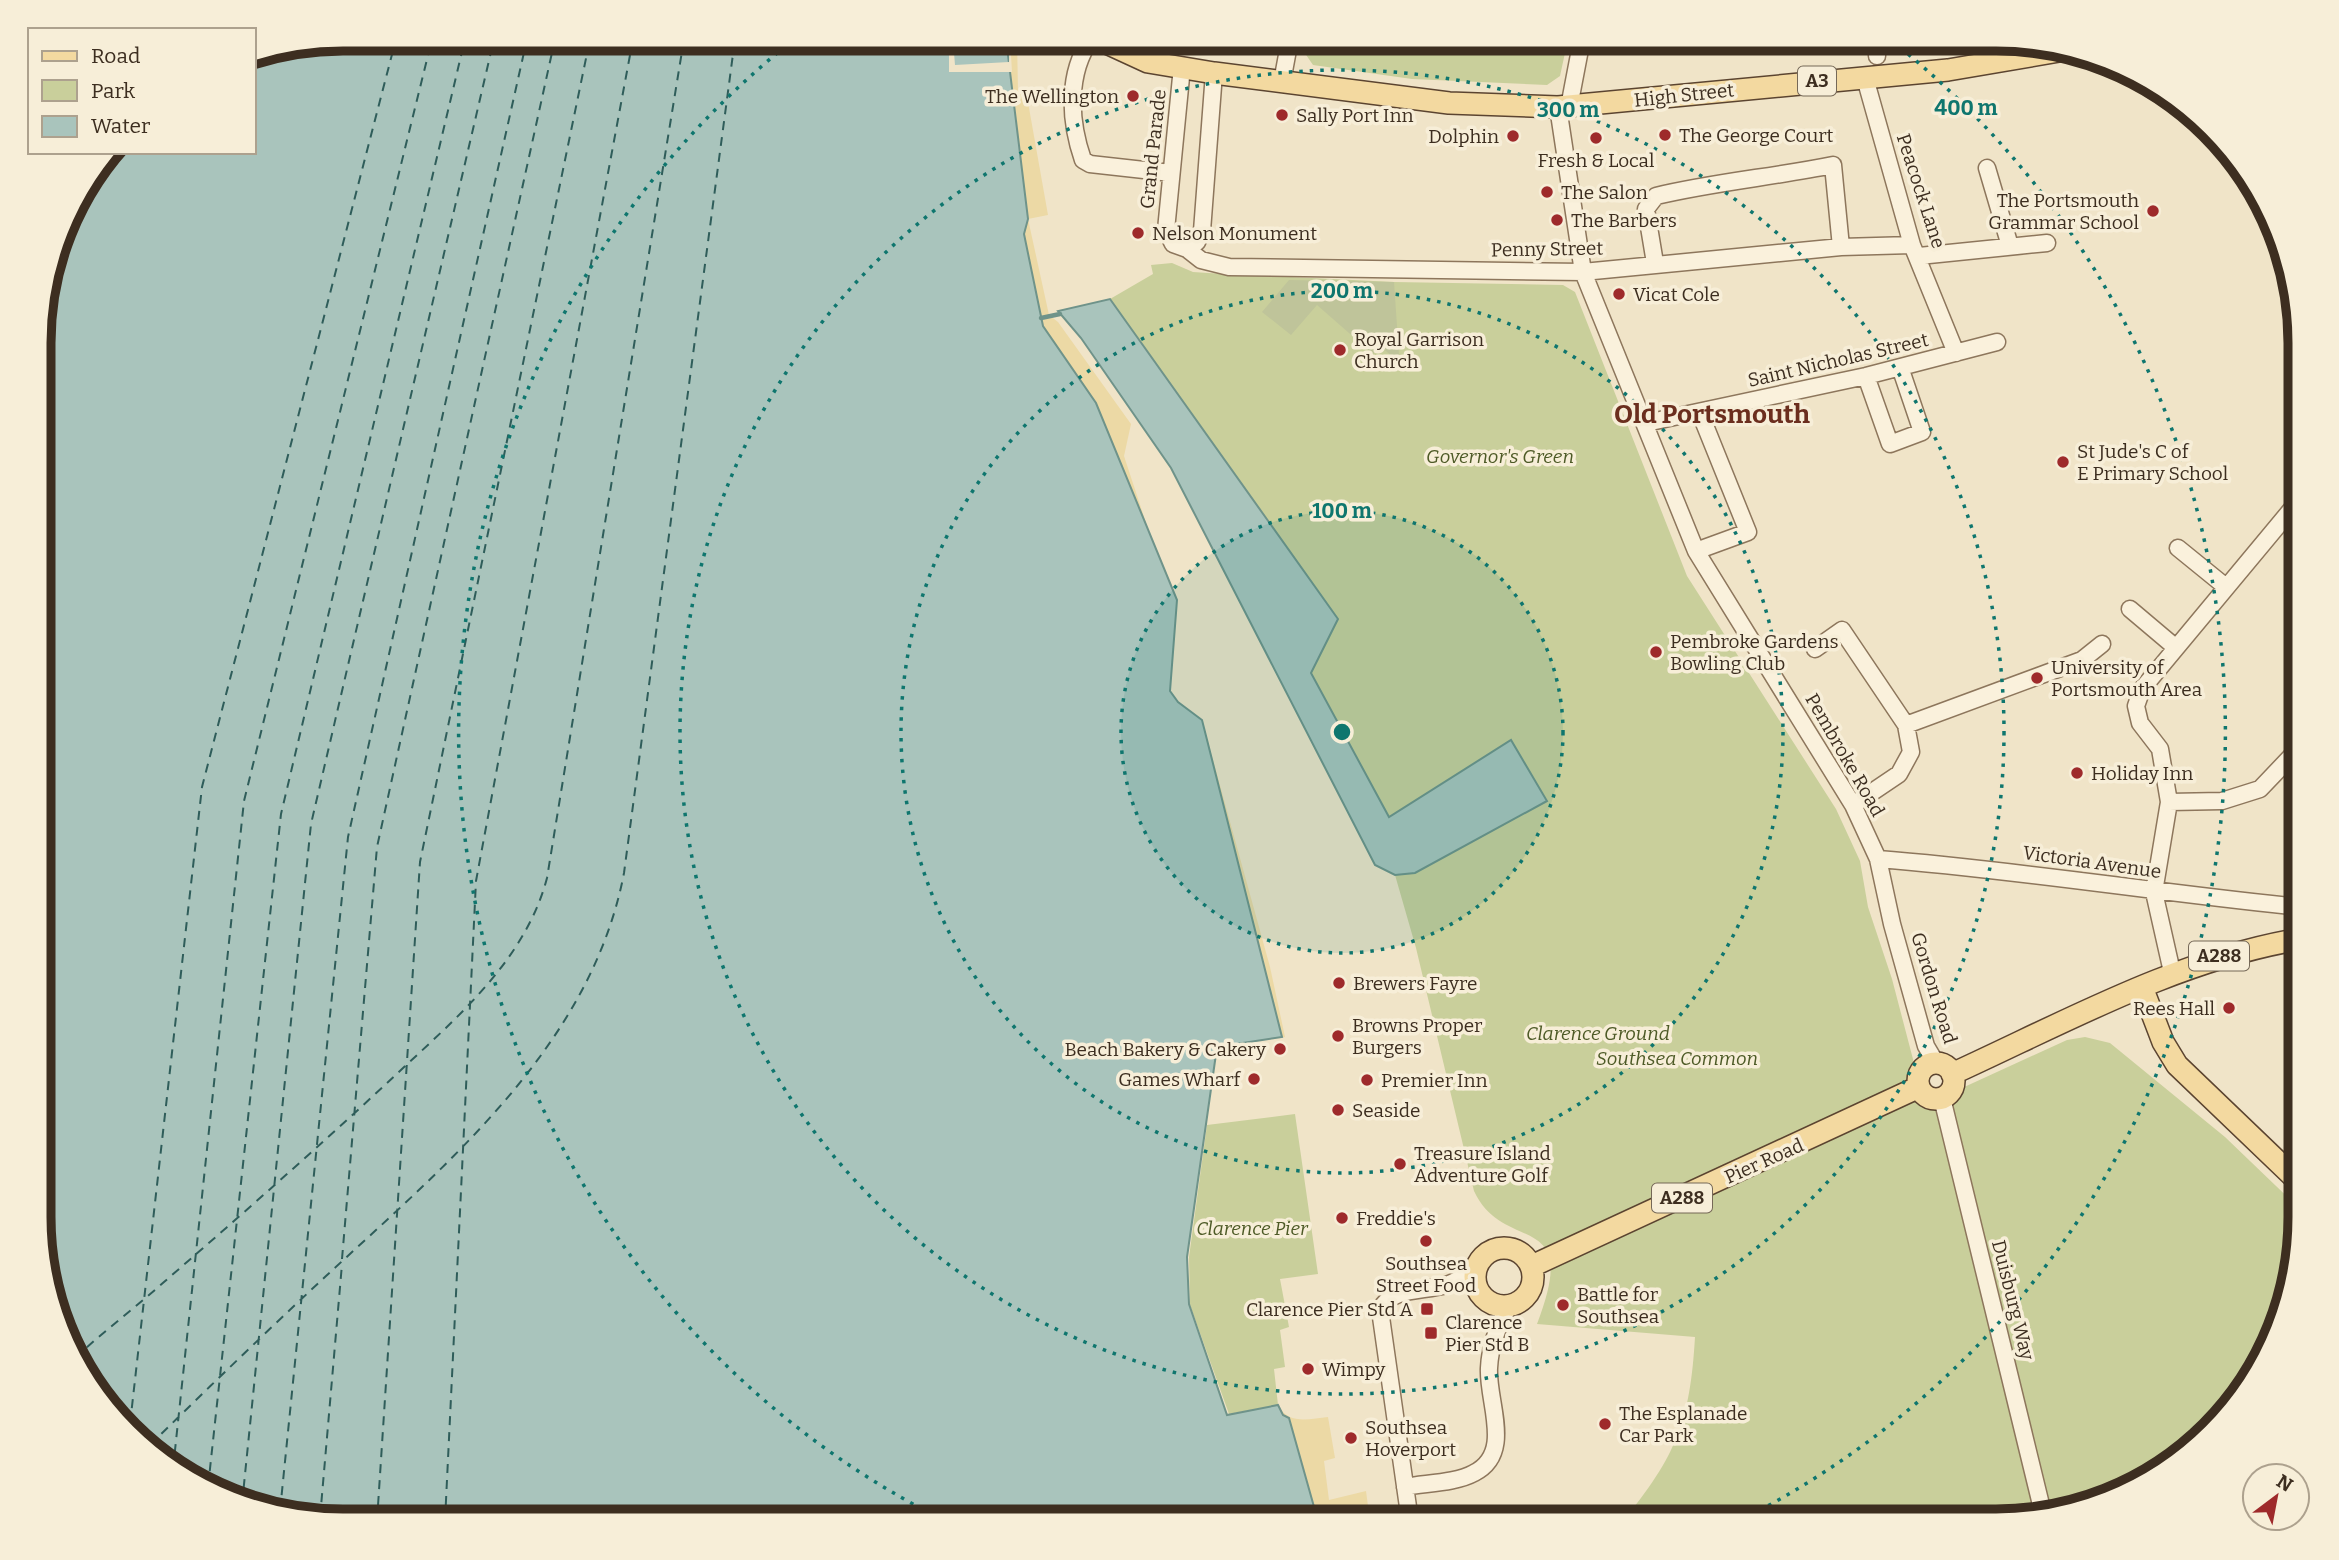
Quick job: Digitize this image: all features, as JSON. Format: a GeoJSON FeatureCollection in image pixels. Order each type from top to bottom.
{"type":"FeatureCollection","features":[{"type":"Feature","properties":{"kind":"main road","name":"High Street"},"geometry":{"type":"LineString","coordinates":[[1122,51],[1133,57],[1182,67],[1282,82],[1449,103],[1564,107],[1948,70],[2041,54]]}},
{"type":"Feature","properties":{"kind":"main road","name":"A288"},"geometry":{"type":"LineString","coordinates":[[1919,1087],[1919,1073],[1923,1068],[1944,1069],[2172,972],[2225,954],[2288,941]]}},
{"type":"Feature","properties":{"kind":"main road"},"geometry":{"type":"LineString","coordinates":[[2142,987],[2163,1042],[2177,1065],[2288,1171]]}},
{"type":"Feature","properties":{"kind":"main road"},"geometry":{"type":"LineString","coordinates":[[1919,1087],[1928,1097],[1942,1098],[1952,1088],[1944,1069]]}},
{"type":"Feature","properties":{"kind":"main road","name":"Pier Road"},"geometry":{"type":"LineString","coordinates":[[1532,1266],[1919,1087]]}},
{"type":"Feature","properties":{"kind":"main road"},"geometry":{"type":"LineString","coordinates":[[1503,1248],[1520,1252],[1532,1266],[1533,1284],[1525,1299],[1509,1306],[1499,1306],[1482,1296],[1475,1278],[1476,1269],[1486,1254],[1503,1248]]}},
{"type":"Feature","properties":{"kind":"street"},"geometry":{"type":"LineString","coordinates":[[1082,51],[1072,84],[1072,106],[1083,160],[1090,164],[1171,173]]}},
{"type":"Feature","properties":{"kind":"street"},"geometry":{"type":"LineString","coordinates":[[1282,82],[1288,51]]}},
{"type":"Feature","properties":{"kind":"street","name":"Pembroke Road"},"geometry":{"type":"LineString","coordinates":[[1579,51],[1564,107],[1583,272],[1696,551],[1853,805],[1878,859],[1892,924]]}},
{"type":"Feature","properties":{"kind":"street"},"geometry":{"type":"LineString","coordinates":[[1877,51],[1877,56]]}},
{"type":"Feature","properties":{"kind":"street","name":"Grand Parade"},"geometry":{"type":"LineString","coordinates":[[1182,67],[1167,236],[1173,244],[1187,249]]}},
{"type":"Feature","properties":{"kind":"street"},"geometry":{"type":"LineString","coordinates":[[1187,249],[1197,242],[1202,231],[1214,73]]}},
{"type":"Feature","properties":{"kind":"street","name":"Peacock Lane"},"geometry":{"type":"LineString","coordinates":[[1865,78],[1915,251],[1956,353]]}},
{"type":"Feature","properties":{"kind":"street"},"geometry":{"type":"LineString","coordinates":[[1655,263],[1646,209],[1656,197],[1704,184],[1781,176],[1833,165],[1842,247]]}},
{"type":"Feature","properties":{"kind":"street"},"geometry":{"type":"LineString","coordinates":[[1987,167],[2010,246]]}},
{"type":"Feature","properties":{"kind":"street","name":"Penny Street"},"geometry":{"type":"LineString","coordinates":[[1187,249],[1210,264],[1229,267],[1583,272],[1842,247],[1915,251],[2048,243]]}},
{"type":"Feature","properties":{"kind":"street","name":"Saint Nicholas Street"},"geometry":{"type":"LineString","coordinates":[[1646,423],[1866,376],[1997,341]]}},
{"type":"Feature","properties":{"kind":"street"},"geometry":{"type":"LineString","coordinates":[[1866,376],[1890,444],[1922,432],[1900,367]]}},
{"type":"Feature","properties":{"kind":"street"},"geometry":{"type":"LineString","coordinates":[[1696,551],[1748,532],[1700,413]]}},
{"type":"Feature","properties":{"kind":"street"},"geometry":{"type":"LineString","coordinates":[[2172,972],[2154,892],[2169,802],[2160,749],[2140,723],[2136,706],[2142,689],[2175,647],[2288,513]]}},
{"type":"Feature","properties":{"kind":"street"},"geometry":{"type":"LineString","coordinates":[[2178,548],[2227,587]]}},
{"type":"Feature","properties":{"kind":"street"},"geometry":{"type":"LineString","coordinates":[[2130,609],[2175,647]]}},
{"type":"Feature","properties":{"kind":"street"},"geometry":{"type":"LineString","coordinates":[[1815,649],[1842,630],[1906,725],[1911,752],[1899,774],[1853,805]]}},
{"type":"Feature","properties":{"kind":"street"},"geometry":{"type":"LineString","coordinates":[[1906,725],[2082,660],[2102,645]]}},
{"type":"Feature","properties":{"kind":"street"},"geometry":{"type":"LineString","coordinates":[[2169,802],[2222,801],[2260,789],[2288,760]]}},
{"type":"Feature","properties":{"kind":"street","name":"Victoria Avenue"},"geometry":{"type":"LineString","coordinates":[[1878,859],[1993,869],[2154,892],[2288,906]]}},
{"type":"Feature","properties":{"kind":"street","name":"Gordon Road"},"geometry":{"type":"LineString","coordinates":[[1892,924],[1926,1046],[1944,1069]]}},
{"type":"Feature","properties":{"kind":"street","name":"Duisburg Way"},"geometry":{"type":"LineString","coordinates":[[1942,1098],[2041,1506]]}},
{"type":"Feature","properties":{"kind":"street"},"geometry":{"type":"LineString","coordinates":[[1408,1509],[1380,1310],[1385,1300],[1398,1294],[1450,1284],[1476,1269]]}},
{"type":"Feature","properties":{"kind":"street"},"geometry":{"type":"LineString","coordinates":[[1405,1487],[1472,1475],[1485,1466],[1494,1453],[1497,1438],[1489,1369],[1494,1339],[1509,1306]]}},
{"type":"Feature","properties":{"kind":"green space"},"geometry":{"type":"Polygon","coordinates":[[[1303,51],[1565,51],[1560,76],[1547,85],[1412,79],[1313,65],[1303,51]]]}},
{"type":"Feature","properties":{"kind":"green space","name":"Southsea Common"},"geometry":{"type":"Polygon","coordinates":[[[1172,263],[1193,272],[1394,282],[1563,285],[1575,292],[1687,576],[1836,809],[1860,861],[1868,907],[1892,979],[1925,1105],[2067,1040],[2085,1037],[2110,1043],[2225,1137],[2288,1197],[2288,1237],[2283,1274],[2266,1329],[2239,1380],[2216,1410],[2189,1437],[2159,1460],[2126,1479],[2090,1494],[2035,1507],[1632,1509],[1656,1477],[1677,1436],[1689,1392],[1695,1337],[1537,1324],[1548,1287],[1550,1263],[1545,1248],[1534,1238],[1503,1223],[1487,1211],[1474,1191],[1416,948],[1395,875],[1415,872],[1547,800],[1511,740],[1389,818],[1311,673],[1338,619],[1110,299],[1153,274],[1151,265],[1172,263]]]}},
{"type":"Feature","properties":{"kind":"green space"},"geometry":{"type":"Polygon","coordinates":[[[1289,280],[1394,282],[1399,355],[1409,363],[1405,367],[1380,346],[1373,354],[1317,305],[1291,335],[1262,312],[1289,280]]]}},
{"type":"Feature","properties":{"kind":"green space","name":"Clarence Pier"},"geometry":{"type":"Polygon","coordinates":[[[1295,1114],[1318,1274],[1280,1279],[1289,1327],[1280,1330],[1285,1367],[1274,1369],[1278,1405],[1229,1414],[1190,1305],[1189,1257],[1207,1125],[1295,1114]]]}},
{"type":"Feature","properties":{"kind":"sand"},"geometry":{"type":"Polygon","coordinates":[[[974,51],[1017,51],[1018,91],[1026,91],[1048,215],[1028,219],[1049,315],[1058,322],[1131,424],[1124,456],[1150,535],[1177,600],[1170,691],[1178,702],[1202,720],[1270,967],[1285,1037],[1220,1046],[1223,1018],[1037,358],[974,51]]]}},
{"type":"Feature","properties":{"kind":"sand"},"geometry":{"type":"Polygon","coordinates":[[[1278,1405],[1287,1416],[1293,1418],[1328,1417],[1335,1458],[1324,1461],[1329,1500],[1366,1491],[1368,1509],[1283,1509],[1278,1405]]]}},
{"type":"Feature","properties":{"kind":"water"},"geometry":{"type":"Polygon","coordinates":[[[1007,51],[1028,219],[1024,234],[1043,326],[1096,403],[1177,600],[1170,691],[1178,702],[1202,720],[1282,1037],[1217,1047],[1187,1257],[1189,1304],[1227,1415],[1278,1405],[1283,1415],[1289,1418],[1315,1509],[323,1509],[267,1499],[213,1479],[165,1449],[123,1410],[100,1380],[73,1329],[56,1274],[51,1237],[51,323],[56,286],[73,231],[100,180],[120,154],[256,154],[256,64],[304,53],[1007,51]]]}},
{"type":"Feature","properties":{"kind":"water"},"geometry":{"type":"Polygon","coordinates":[[[1110,299],[1338,619],[1311,673],[1389,817],[1511,740],[1547,801],[1415,873],[1395,875],[1375,865],[1171,468],[1081,338],[1058,311],[1110,299]]]}},
{"type":"Feature","properties":{"kind":"pier"},"geometry":{"type":"Polygon","coordinates":[[[1011,51],[1012,72],[949,72],[949,53],[954,53],[955,65],[1009,62],[1011,51]]]}},
{"type":"Feature","properties":{"kind":"waterway"},"geometry":{"type":"LineString","coordinates":[[1041,318],[1060,314]]}},
{"type":"Feature","properties":{"kind":"ferry route"},"geometry":{"type":"LineString","coordinates":[[131,1418],[202,787],[393,51]]}},
{"type":"Feature","properties":{"kind":"ferry route"},"geometry":{"type":"LineString","coordinates":[[174,1456],[244,801],[429,51]]}},
{"type":"Feature","properties":{"kind":"ferry route"},"geometry":{"type":"LineString","coordinates":[[209,1477],[281,814],[462,51]]}},
{"type":"Feature","properties":{"kind":"ferry route"},"geometry":{"type":"LineString","coordinates":[[243,1492],[311,824],[491,51]]}},
{"type":"Feature","properties":{"kind":"ferry route"},"geometry":{"type":"LineString","coordinates":[[281,1503],[348,837],[524,51]]}},
{"type":"Feature","properties":{"kind":"ferry route"},"geometry":{"type":"LineString","coordinates":[[342,1259],[377,847],[552,51]]}},
{"type":"Feature","properties":{"kind":"ferry route"},"geometry":{"type":"LineString","coordinates":[[378,1509],[420,862],[588,51]]}},
{"type":"Feature","properties":{"kind":"ferry route"},"geometry":{"type":"LineString","coordinates":[[446,1509],[476,881],[631,51]]}},
{"type":"Feature","properties":{"kind":"ferry route"},"geometry":{"type":"LineString","coordinates":[[83,1351],[304,1159],[459,1015],[503,966],[536,909],[547,878],[682,51]]}},
{"type":"Feature","properties":{"kind":"ferry route"},"geometry":{"type":"LineString","coordinates":[[155,1441],[419,1190],[508,1097],[547,1046],[581,993],[607,935],[624,873],[733,51]]}},
{"type":"Feature","properties":{"kind":"ferry route"},"geometry":{"type":"LineString","coordinates":[[321,1509],[342,1264]]}},
{"type":"Feature","properties":{"kind":"place","name":"The Wellington"},"geometry":{"type":"Point","coordinates":[1133,96]}},
{"type":"Feature","properties":{"kind":"place","name":"Sally Port Inn"},"geometry":{"type":"Point","coordinates":[1282,115]}},
{"type":"Feature","properties":{"kind":"place","name":"The George Court"},"geometry":{"type":"Point","coordinates":[1665,135]}},
{"type":"Feature","properties":{"kind":"place","name":"Dolphin"},"geometry":{"type":"Point","coordinates":[1513,136]}},
{"type":"Feature","properties":{"kind":"place","name":"Fresh & Local"},"geometry":{"type":"Point","coordinates":[1596,138]}},
{"type":"Feature","properties":{"kind":"place","name":"The Salon"},"geometry":{"type":"Point","coordinates":[1547,192]}},
{"type":"Feature","properties":{"kind":"place","name":"The Portsmouth Grammar School"},"geometry":{"type":"Point","coordinates":[2153,211]}},
{"type":"Feature","properties":{"kind":"place","name":"The Barbers"},"geometry":{"type":"Point","coordinates":[1557,220]}},
{"type":"Feature","properties":{"kind":"place","name":"Nelson Monument"},"geometry":{"type":"Point","coordinates":[1138,233]}},
{"type":"Feature","properties":{"kind":"place","name":"Vicat Cole"},"geometry":{"type":"Point","coordinates":[1619,294]}},
{"type":"Feature","properties":{"kind":"place","name":"Royal Garrison Church"},"geometry":{"type":"Point","coordinates":[1340,350]}},
{"type":"Feature","properties":{"kind":"place","name":"St Jude's C of E Primary School"},"geometry":{"type":"Point","coordinates":[2063,462]}},
{"type":"Feature","properties":{"kind":"place","name":"Pembroke Gardens Bowling Club"},"geometry":{"type":"Point","coordinates":[1656,652]}},
{"type":"Feature","properties":{"kind":"place","name":"University of Portsmouth Area"},"geometry":{"type":"Point","coordinates":[2037,678]}},
{"type":"Feature","properties":{"kind":"place","name":"Holiday Inn"},"geometry":{"type":"Point","coordinates":[2077,773]}},
{"type":"Feature","properties":{"kind":"place","name":"Brewers Fayre"},"geometry":{"type":"Point","coordinates":[1339,983]}},
{"type":"Feature","properties":{"kind":"place","name":"Rees Hall"},"geometry":{"type":"Point","coordinates":[2229,1008]}},
{"type":"Feature","properties":{"kind":"place","name":"Browns Proper Burgers"},"geometry":{"type":"Point","coordinates":[1338,1036]}},
{"type":"Feature","properties":{"kind":"place","name":"Beach Bakery & Cakery"},"geometry":{"type":"Point","coordinates":[1280,1049]}},
{"type":"Feature","properties":{"kind":"place","name":"Games Wharf"},"geometry":{"type":"Point","coordinates":[1254,1079]}},
{"type":"Feature","properties":{"kind":"place","name":"Premier Inn"},"geometry":{"type":"Point","coordinates":[1367,1080]}},
{"type":"Feature","properties":{"kind":"place","name":"Seaside"},"geometry":{"type":"Point","coordinates":[1338,1110]}},
{"type":"Feature","properties":{"kind":"place","name":"Treasure Island Adventure Golf"},"geometry":{"type":"Point","coordinates":[1400,1164]}},
{"type":"Feature","properties":{"kind":"place","name":"Freddie's"},"geometry":{"type":"Point","coordinates":[1342,1218]}},
{"type":"Feature","properties":{"kind":"place","name":"Southsea Street Food"},"geometry":{"type":"Point","coordinates":[1426,1241]}},
{"type":"Feature","properties":{"kind":"place","name":"Battle for Southsea"},"geometry":{"type":"Point","coordinates":[1563,1305]}},
{"type":"Feature","properties":{"kind":"place","name":"Clarence Pier Std A"},"geometry":{"type":"Point","coordinates":[1427,1309]}},
{"type":"Feature","properties":{"kind":"place","name":"Clarence Pier Std B"},"geometry":{"type":"Point","coordinates":[1431,1333]}},
{"type":"Feature","properties":{"kind":"place","name":"Wimpy"},"geometry":{"type":"Point","coordinates":[1308,1369]}},
{"type":"Feature","properties":{"kind":"place","name":"The Esplanade Car Park"},"geometry":{"type":"Point","coordinates":[1605,1424]}},
{"type":"Feature","properties":{"kind":"place","name":"Southsea Hoverport"},"geometry":{"type":"Point","coordinates":[1351,1438]}},
{"type":"Feature","properties":{"kind":"district","name":"Old Portsmouth"},"geometry":{"type":"Point","coordinates":[1712,414]}},
{"type":"Feature","properties":{"kind":"park label","name":"Governor's Green"},"geometry":{"type":"Point","coordinates":[1500,456]}},
{"type":"Feature","properties":{"kind":"park label","name":"Clarence Ground"},"geometry":{"type":"Point","coordinates":[1598,1033]}}]}
